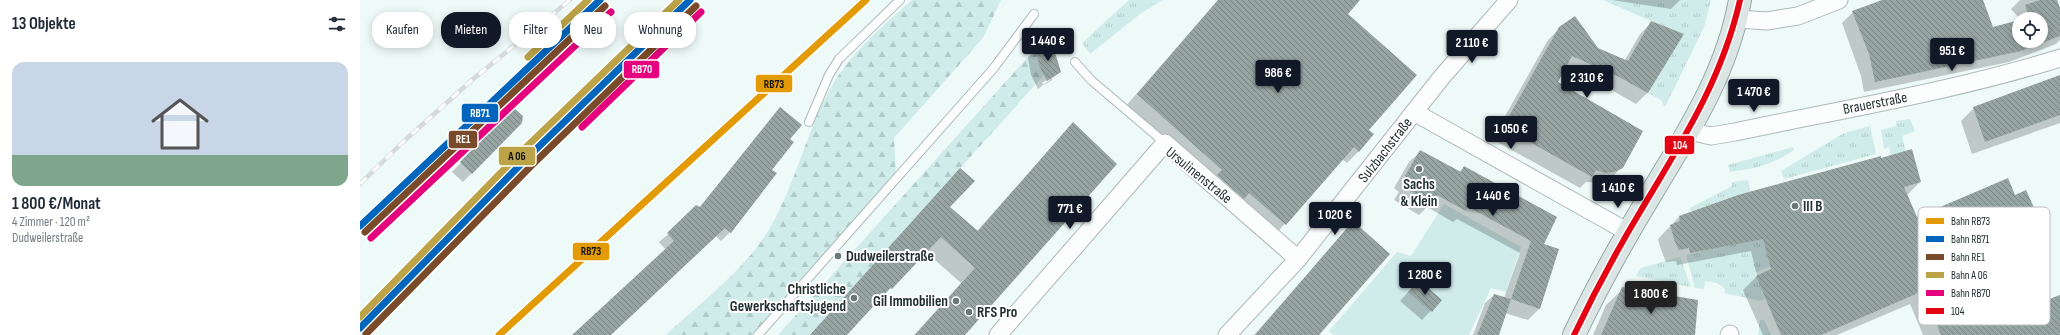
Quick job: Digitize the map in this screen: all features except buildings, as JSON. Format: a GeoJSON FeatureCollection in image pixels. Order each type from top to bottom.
{"type":"FeatureCollection","features":[{"type":"Feature","properties":{"kind":"main road"},"geometry":{"type":"LineString","coordinates":[[1574,335],[1628,232],[1689,131],[1718,75],[1731,41],[1739,9]]}},
{"type":"Feature","properties":{"kind":"street","name":"Sulzbachstraße"},"geometry":{"type":"LineString","coordinates":[[1231,334],[1298,259],[1448,70],[1509,0]]}},
{"type":"Feature","properties":{"kind":"street"},"geometry":{"type":"LineString","coordinates":[[1739,9],[1768,21],[1798,16],[1839,0]]}},
{"type":"Feature","properties":{"kind":"street","name":"Brauerstraße"},"geometry":{"type":"LineString","coordinates":[[1689,131],[1711,136],[1735,132],[1937,91],[2004,75],[2060,58]]}},
{"type":"Feature","properties":{"kind":"street"},"geometry":{"type":"LineString","coordinates":[[1414,112],[1628,232]]}},
{"type":"Feature","properties":{"kind":"street","name":"Ursulinenstraße"},"geometry":{"type":"LineString","coordinates":[[998,335],[1165,143],[1298,259]]}},
{"type":"Feature","properties":{"kind":"lane"},"geometry":{"type":"LineString","coordinates":[[809,122],[829,75],[839,59],[900,0]]}},
{"type":"Feature","properties":{"kind":"lane"},"geometry":{"type":"LineString","coordinates":[[758,335],[993,69],[1034,14]]}},
{"type":"Feature","properties":{"kind":"lane"},"geometry":{"type":"LineString","coordinates":[[1075,62],[1086,75],[1165,143]]}},
{"type":"Feature","properties":{"kind":"green space"},"geometry":{"type":"Polygon","coordinates":[[[912,0],[1001,0],[983,38],[894,138],[896,178],[758,335],[666,335],[717,290],[753,253],[774,221],[783,202],[814,123],[833,84],[849,61],[859,50],[912,0]]]}},
{"type":"Feature","properties":{"kind":"green space"},"geometry":{"type":"Polygon","coordinates":[[[1129,0],[1162,0],[1140,14],[1090,54],[1082,43],[1129,0]]]}},
{"type":"Feature","properties":{"kind":"green space"},"geometry":{"type":"Polygon","coordinates":[[[1603,0],[1711,0],[1704,27],[1665,107],[1661,100],[1648,93],[1683,35],[1603,0]]]}},
{"type":"Feature","properties":{"kind":"green space"},"geometry":{"type":"Polygon","coordinates":[[[1036,48],[1039,66],[1044,75],[810,335],[778,335],[1036,48]]]}},
{"type":"Feature","properties":{"kind":"green space"},"geometry":{"type":"Polygon","coordinates":[[[1910,119],[1915,131],[1902,136],[1906,151],[1891,155],[1889,147],[1884,149],[1881,130],[1896,126],[1896,121],[1910,119]]]}},
{"type":"Feature","properties":{"kind":"green space"},"geometry":{"type":"Polygon","coordinates":[[[1870,126],[1876,154],[1784,179],[1781,171],[1844,133],[1870,126]]]}},
{"type":"Feature","properties":{"kind":"green space"},"geometry":{"type":"Polygon","coordinates":[[[1793,147],[1794,150],[1771,162],[1756,167],[1730,172],[1728,165],[1793,147]]]}},
{"type":"Feature","properties":{"kind":"green space"},"geometry":{"type":"Polygon","coordinates":[[[1748,180],[1752,198],[1740,201],[1738,195],[1691,212],[1690,208],[1732,186],[1732,182],[1748,180]]]}},
{"type":"Feature","properties":{"kind":"green space"},"geometry":{"type":"Polygon","coordinates":[[[1444,204],[1521,247],[1506,292],[1491,288],[1469,335],[1334,335],[1329,331],[1397,252],[1411,256],[1444,204]]]}},
{"type":"Feature","properties":{"kind":"green space"},"geometry":{"type":"Polygon","coordinates":[[[1763,236],[1771,266],[1755,273],[1765,299],[1760,301],[1724,293],[1725,289],[1717,283],[1705,281],[1704,289],[1695,288],[1686,255],[1763,236]]]}},
{"type":"Feature","properties":{"kind":"green space"},"geometry":{"type":"Polygon","coordinates":[[[1680,257],[1691,287],[1636,276],[1641,268],[1680,257]]]}},
{"type":"Feature","properties":{"kind":"green space"},"geometry":{"type":"Polygon","coordinates":[[[1760,320],[1764,320],[1771,335],[1758,335],[1760,320]]]}},
{"type":"Feature","properties":{"kind":"railway"},"geometry":{"type":"LineString","coordinates":[[360,184],[403,142],[472,80],[570,0]]}},
{"type":"Feature","properties":{"kind":"rail line","name":"RB71"},"geometry":{"type":"LineString","coordinates":[[360,226],[600,0]]}},
{"type":"Feature","properties":{"kind":"rail line","name":"RB71"},"geometry":{"type":"LineString","coordinates":[[360,328],[525,160],[690,0]]}},
{"type":"Feature","properties":{"kind":"rail line","name":"RB73"},"geometry":{"type":"LineString","coordinates":[[499,335],[866,0]]}},
{"type":"Feature","properties":{"kind":"rail line","name":"RE1"},"geometry":{"type":"LineString","coordinates":[[365,232],[605,6]]}},
{"type":"Feature","properties":{"kind":"rail line","name":"RE1"},"geometry":{"type":"LineString","coordinates":[[366,334],[531,166],[696,6]]}},
{"type":"Feature","properties":{"kind":"rail line","name":"RB70"},"geometry":{"type":"LineString","coordinates":[[582,127],[701,12]]}},
{"type":"Feature","properties":{"kind":"rail line","name":"RB70"},"geometry":{"type":"LineString","coordinates":[[371,238],[573,48]]}},
{"type":"Feature","properties":{"kind":"transit line"},"geometry":{"type":"LineString","coordinates":[[528,57],[588,0]]}},
{"type":"Feature","properties":{"kind":"transit line"},"geometry":{"type":"LineString","coordinates":[[360,317],[519,154],[679,0]]}},
{"type":"Feature","properties":{"kind":"transit line","name":"104"},"geometry":{"type":"LineString","coordinates":[[1574,335],[1614,257],[1699,110],[1723,57],[1740,0]]}},
{"type":"Feature","properties":{"kind":"place","name":"Sachs & Klein"},"geometry":{"type":"Point","coordinates":[1419,169]}},
{"type":"Feature","properties":{"kind":"place","name":"III B"},"geometry":{"type":"Point","coordinates":[1795,206]}},
{"type":"Feature","properties":{"kind":"place","name":"Dudweilerstraße"},"geometry":{"type":"Point","coordinates":[838,256]}},
{"type":"Feature","properties":{"kind":"place","name":"Christliche Gewerkschaftsjugend"},"geometry":{"type":"Point","coordinates":[854,298]}},
{"type":"Feature","properties":{"kind":"place","name":"Gil Immobilien"},"geometry":{"type":"Point","coordinates":[956,301]}},
{"type":"Feature","properties":{"kind":"place","name":"RFS Pro"},"geometry":{"type":"Point","coordinates":[969,312]}}]}
